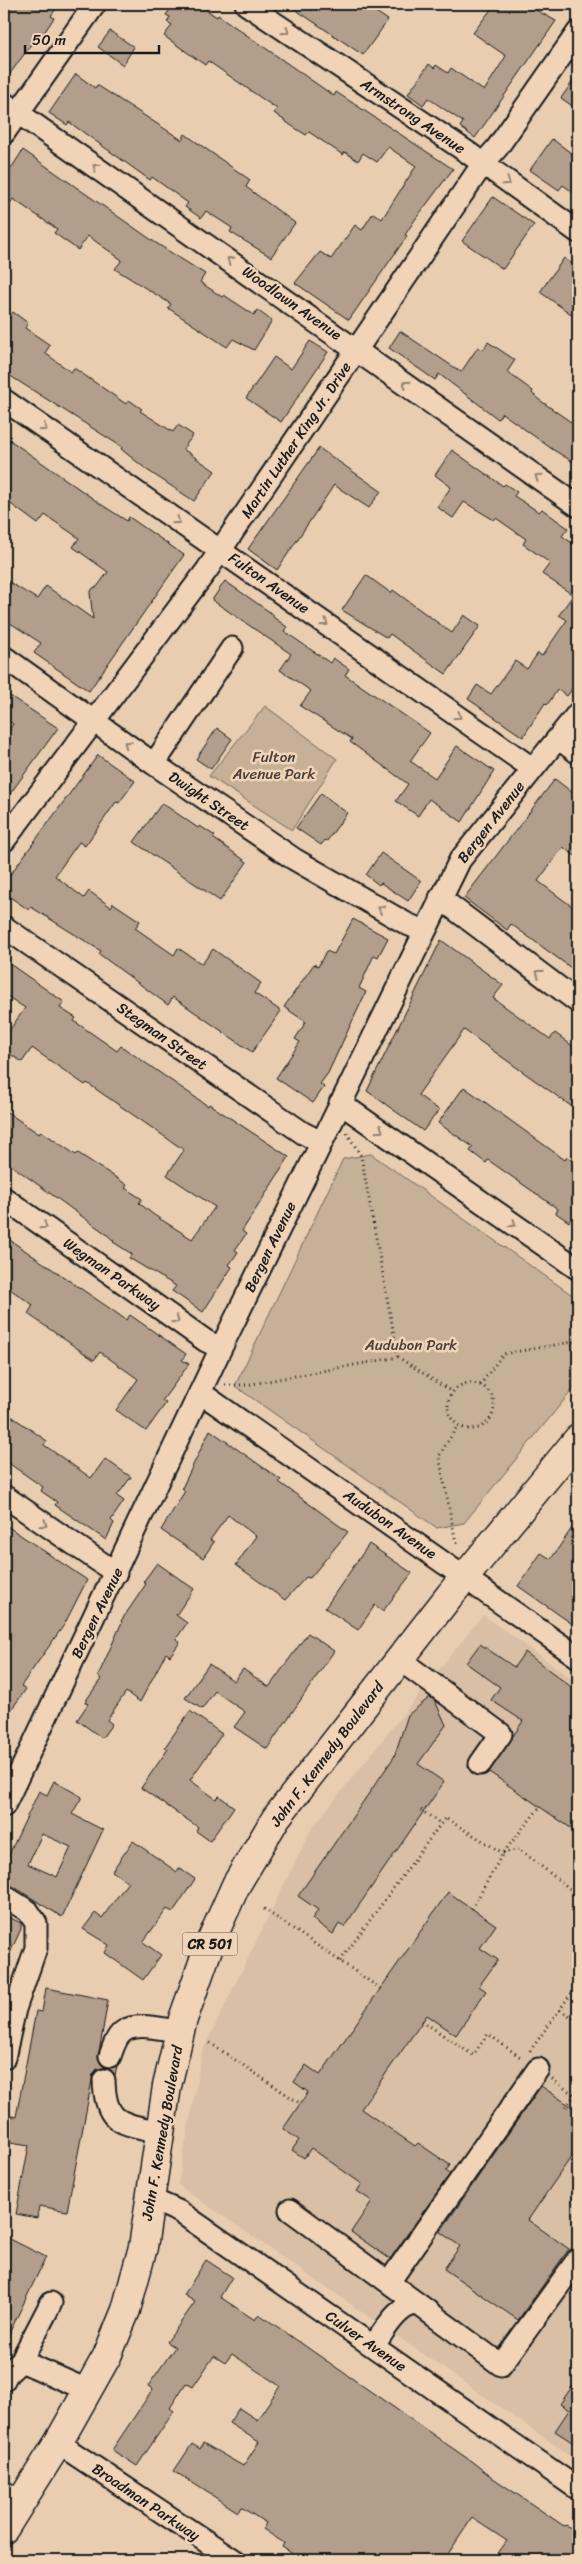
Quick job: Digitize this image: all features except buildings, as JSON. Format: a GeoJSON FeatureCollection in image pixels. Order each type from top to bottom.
{"type":"FeatureCollection","features":[{"type":"Feature","properties":{"kind":"main road","name":"John F. Kennedy Boulevard"},"geometry":{"type":"LineString","coordinates":[[4,2529],[12,2497],[58,2443],[106,2356],[126,2310],[143,2248],[167,2086],[180,2032],[210,1943],[236,1885],[276,1818],[464,1578],[578,1439]]}},
{"type":"Feature","properties":{"kind":"street"},"geometry":{"type":"LineString","coordinates":[[4,133],[11,108],[95,4]]}},
{"type":"Feature","properties":{"kind":"street","name":"Armstrong Avenue"},"geometry":{"type":"LineString","coordinates":[[246,4],[578,232]]}},
{"type":"Feature","properties":{"kind":"street","name":"Martin Luther King Jr. Drive"},"geometry":{"type":"LineString","coordinates":[[4,841],[220,550],[482,165],[497,148],[578,32]]}},
{"type":"Feature","properties":{"kind":"street","name":"Woodlawn Avenue"},"geometry":{"type":"LineString","coordinates":[[11,108],[357,349],[578,506]]}},
{"type":"Feature","properties":{"kind":"street","name":"Fulton Avenue"},"geometry":{"type":"LineString","coordinates":[[4,400],[532,768]]}},
{"type":"Feature","properties":{"kind":"street"},"geometry":{"type":"LineString","coordinates":[[154,764],[232,648]]}},
{"type":"Feature","properties":{"kind":"street","name":"Dwight Street"},"geometry":{"type":"LineString","coordinates":[[4,657],[154,764],[294,859],[407,924],[424,931]]}},
{"type":"Feature","properties":{"kind":"street","name":"Bergen Avenue"},"geometry":{"type":"LineString","coordinates":[[4,1806],[10,1776],[116,1573],[221,1348],[440,898],[460,860],[578,713]]}},
{"type":"Feature","properties":{"kind":"street"},"geometry":{"type":"LineString","coordinates":[[558,738],[578,753]]}},
{"type":"Feature","properties":{"kind":"street"},"geometry":{"type":"LineString","coordinates":[[440,898],[578,1002]]}},
{"type":"Feature","properties":{"kind":"street","name":"Stegman Street"},"geometry":{"type":"LineString","coordinates":[[4,927],[303,1133],[321,1142]]}},
{"type":"Feature","properties":{"kind":"street"},"geometry":{"type":"LineString","coordinates":[[340,1102],[578,1269]]}},
{"type":"Feature","properties":{"kind":"street","name":"Wegman Parkway"},"geometry":{"type":"LineString","coordinates":[[4,1198],[206,1341],[221,1348]]}},
{"type":"Feature","properties":{"kind":"street","name":"Audubon Avenue"},"geometry":{"type":"LineString","coordinates":[[201,1393],[578,1657]]}},
{"type":"Feature","properties":{"kind":"street"},"geometry":{"type":"LineString","coordinates":[[4,1496],[116,1573]]}},
{"type":"Feature","properties":{"kind":"street"},"geometry":{"type":"LineString","coordinates":[[400,1660],[501,1734],[480,1764]]}},
{"type":"Feature","properties":{"kind":"street"},"geometry":{"type":"LineString","coordinates":[[4,1896],[28,1911],[36,1924],[36,1948],[15,2009],[4,2058]]}},
{"type":"Feature","properties":{"kind":"street"},"geometry":{"type":"LineString","coordinates":[[110,2056],[118,2038],[124,2031],[138,2027],[180,2032]]}},
{"type":"Feature","properties":{"kind":"street"},"geometry":{"type":"LineString","coordinates":[[369,2342],[394,2286],[538,2069]]}},
{"type":"Feature","properties":{"kind":"street"},"geometry":{"type":"LineString","coordinates":[[104,2080],[105,2101],[108,2111],[130,2125],[160,2132]]}},
{"type":"Feature","properties":{"kind":"street","name":"Culver Avenue"},"geometry":{"type":"LineString","coordinates":[[151,2199],[180,2212],[578,2489]]}},
{"type":"Feature","properties":{"kind":"street"},"geometry":{"type":"LineString","coordinates":[[290,2210],[502,2365],[578,2259]]}},
{"type":"Feature","properties":{"kind":"street"},"geometry":{"type":"LineString","coordinates":[[4,2380],[7,2374],[21,2361],[51,2303]]}},
{"type":"Feature","properties":{"kind":"street"},"geometry":{"type":"LineString","coordinates":[[369,2342],[403,2308],[411,2304],[418,2304]]}},
{"type":"Feature","properties":{"kind":"street"},"geometry":{"type":"LineString","coordinates":[[21,2361],[87,2390]]}},
{"type":"Feature","properties":{"kind":"street","name":"Broadman Parkway"},"geometry":{"type":"LineString","coordinates":[[58,2443],[234,2560]]}},
{"type":"Feature","properties":{"kind":"path"},"geometry":{"type":"LineString","coordinates":[[347,1132],[361,1156],[398,1357]]}},
{"type":"Feature","properties":{"kind":"path"},"geometry":{"type":"LineString","coordinates":[[480,1385],[503,1354],[578,1341]]}},
{"type":"Feature","properties":{"kind":"path"},"geometry":{"type":"LineString","coordinates":[[225,1385],[246,1385],[398,1357],[452,1392]]}},
{"type":"Feature","properties":{"kind":"path"},"geometry":{"type":"LineString","coordinates":[[465,1384],[480,1385],[491,1395],[494,1403],[491,1418],[479,1428],[472,1429],[458,1425],[449,1414],[448,1399],[452,1392],[465,1384]]}},
{"type":"Feature","properties":{"kind":"path"},"geometry":{"type":"LineString","coordinates":[[456,1543],[439,1456],[458,1425]]}},
{"type":"Feature","properties":{"kind":"path"},"geometry":{"type":"LineString","coordinates":[[472,1909],[504,1853],[540,1807]]}},
{"type":"Feature","properties":{"kind":"path"},"geometry":{"type":"LineString","coordinates":[[420,1810],[440,1824]]}},
{"type":"Feature","properties":{"kind":"path"},"geometry":{"type":"LineString","coordinates":[[340,1961],[445,1818],[504,1853],[518,1849],[578,1895]]}},
{"type":"Feature","properties":{"kind":"path"},"geometry":{"type":"LineString","coordinates":[[264,1909],[381,1989]]}},
{"type":"Feature","properties":{"kind":"path"},"geometry":{"type":"LineString","coordinates":[[422,2021],[473,2055],[488,2034],[524,2060],[578,1984]]}},
{"type":"Feature","properties":{"kind":"path"},"geometry":{"type":"LineString","coordinates":[[560,2010],[575,2019]]}},
{"type":"Feature","properties":{"kind":"path"},"geometry":{"type":"LineString","coordinates":[[210,2043],[300,2104]]}},
{"type":"Feature","properties":{"kind":"path"},"geometry":{"type":"LineString","coordinates":[[566,2107],[578,2090]]}},
{"type":"Feature","properties":{"kind":"shaded area"},"geometry":{"type":"Polygon","coordinates":[[[483,1615],[578,1683],[578,2461],[178,2185],[202,2052],[312,1828],[483,1615]]]}},
{"type":"Feature","properties":{"kind":"green space","name":"Fulton Avenue Park"},"geometry":{"type":"Polygon","coordinates":[[[265,706],[337,759],[292,830],[209,776],[265,706]]]}},
{"type":"Feature","properties":{"kind":"green space","name":"Audubon Park"},"geometry":{"type":"Polygon","coordinates":[[[371,1154],[578,1299],[578,1383],[464,1523],[437,1528],[235,1386],[343,1159],[371,1154]]]}}]}
